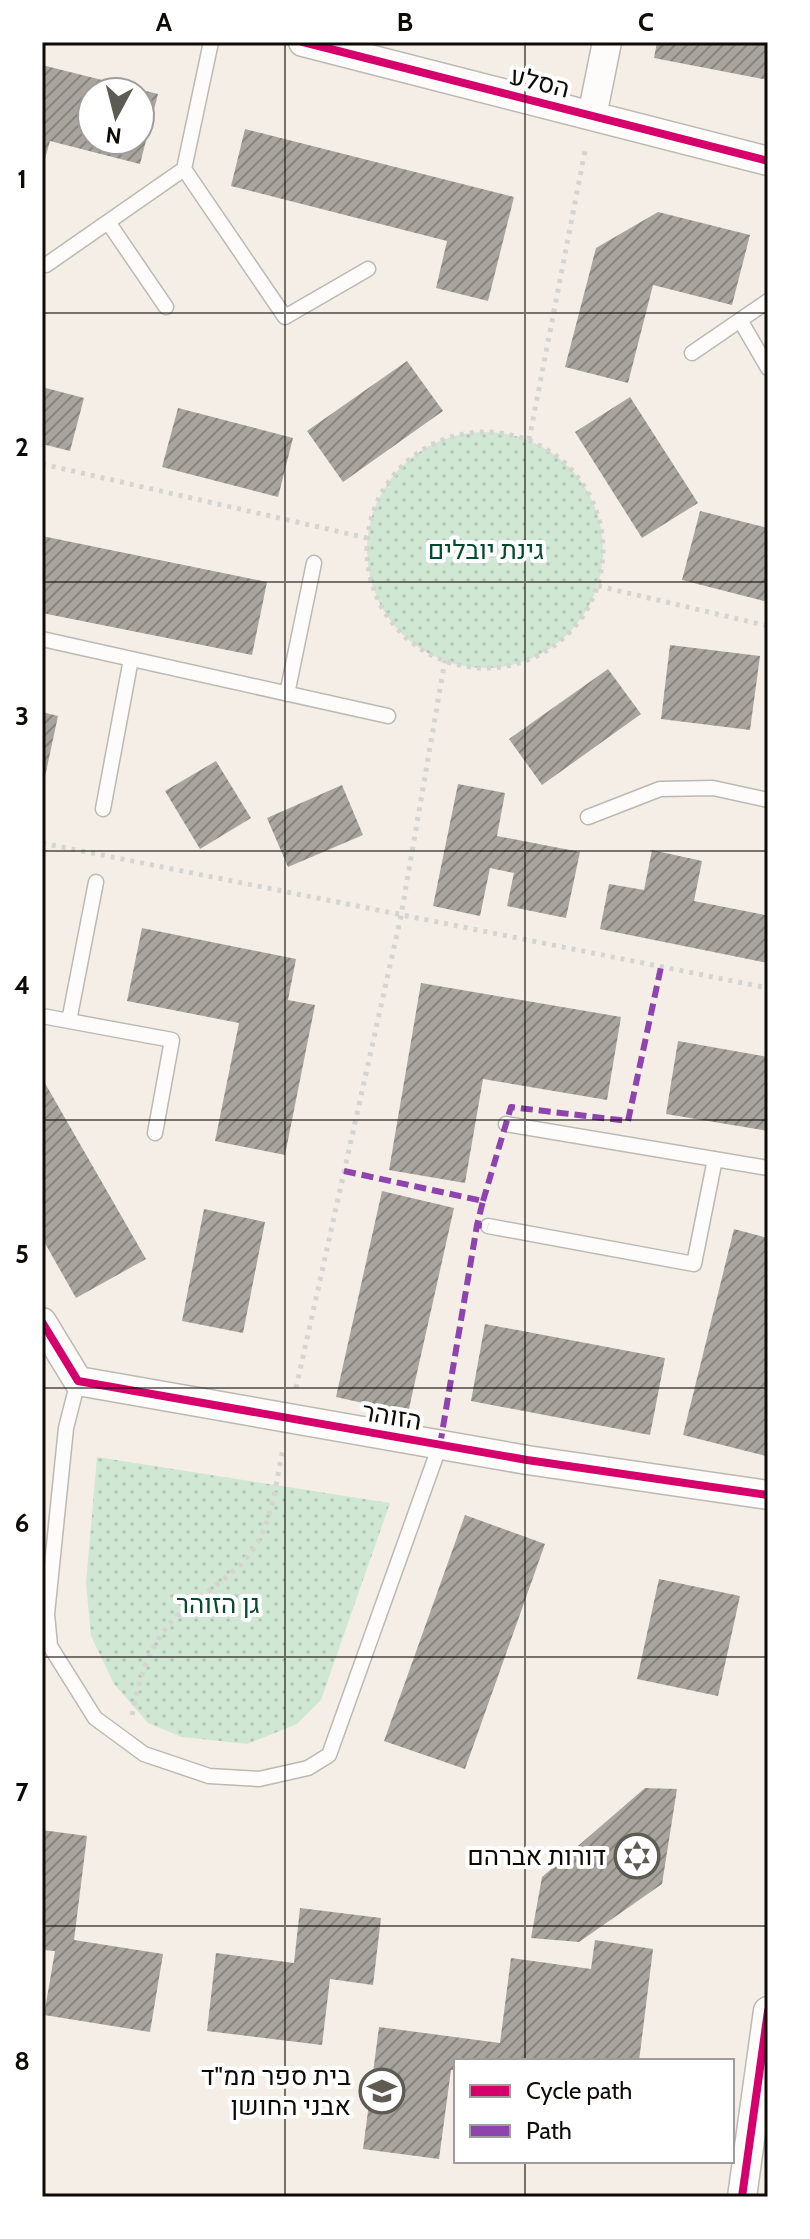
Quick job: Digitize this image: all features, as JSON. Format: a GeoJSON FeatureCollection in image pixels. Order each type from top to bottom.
{"type":"FeatureCollection","features":[{"type":"Feature","properties":{"kind":"street","name":"הסלע"},"geometry":{"type":"LineString","coordinates":[[303,42],[768,161]]}},
{"type":"Feature","properties":{"kind":"street"},"geometry":{"type":"LineString","coordinates":[[592,116],[607,42]]}},
{"type":"Feature","properties":{"kind":"street"},"geometry":{"type":"LineString","coordinates":[[42,1322],[78,1381]]}},
{"type":"Feature","properties":{"kind":"street","name":"הזוהר"},"geometry":{"type":"LineString","coordinates":[[78,1381],[527,1460],[768,1495]]}},
{"type":"Feature","properties":{"kind":"street"},"geometry":{"type":"LineString","coordinates":[[742,2197],[768,2011]]}},
{"type":"Feature","properties":{"kind":"lane"},"geometry":{"type":"LineString","coordinates":[[46,265],[184,169],[211,42]]}},
{"type":"Feature","properties":{"kind":"lane"},"geometry":{"type":"LineString","coordinates":[[184,169],[285,317],[368,269]]}},
{"type":"Feature","properties":{"kind":"lane"},"geometry":{"type":"LineString","coordinates":[[108,222],[166,307]]}},
{"type":"Feature","properties":{"kind":"lane"},"geometry":{"type":"LineString","coordinates":[[692,353],[768,301]]}},
{"type":"Feature","properties":{"kind":"lane"},"geometry":{"type":"LineString","coordinates":[[740,320],[768,368]]}},
{"type":"Feature","properties":{"kind":"lane"},"geometry":{"type":"LineString","coordinates":[[287,694],[314,563]]}},
{"type":"Feature","properties":{"kind":"lane"},"geometry":{"type":"LineString","coordinates":[[42,639],[388,716]]}},
{"type":"Feature","properties":{"kind":"lane"},"geometry":{"type":"LineString","coordinates":[[103,809],[131,659]]}},
{"type":"Feature","properties":{"kind":"lane"},"geometry":{"type":"LineString","coordinates":[[588,817],[660,789],[713,788],[768,800]]}},
{"type":"Feature","properties":{"kind":"lane"},"geometry":{"type":"LineString","coordinates":[[69,1021],[96,882]]}},
{"type":"Feature","properties":{"kind":"lane"},"geometry":{"type":"LineString","coordinates":[[42,1016],[172,1040],[155,1133]]}},
{"type":"Feature","properties":{"kind":"lane"},"geometry":{"type":"LineString","coordinates":[[506,1124],[768,1168]]}},
{"type":"Feature","properties":{"kind":"lane"},"geometry":{"type":"LineString","coordinates":[[488,1226],[694,1264],[715,1159]]}},
{"type":"Feature","properties":{"kind":"lane"},"geometry":{"type":"LineString","coordinates":[[78,1381],[66,1428],[44,1610],[50,1646],[95,1718],[144,1754],[209,1776],[259,1779],[308,1768],[329,1755],[440,1445]]}},
{"type":"Feature","properties":{"kind":"path"},"geometry":{"type":"LineString","coordinates":[[529,440],[592,116]]}},
{"type":"Feature","properties":{"kind":"path"},"geometry":{"type":"LineString","coordinates":[[493,432],[529,440],[560,458],[584,483],[599,515],[603,539],[598,586],[581,619],[554,646],[520,663],[482,668],[445,660],[417,646],[394,625],[378,599],[368,569],[367,538],[376,503],[396,472],[423,449],[457,435],[493,432]]}},
{"type":"Feature","properties":{"kind":"path"},"geometry":{"type":"LineString","coordinates":[[42,464],[367,538]]}},
{"type":"Feature","properties":{"kind":"path"},"geometry":{"type":"LineString","coordinates":[[598,586],[768,626]]}},
{"type":"Feature","properties":{"kind":"path"},"geometry":{"type":"LineString","coordinates":[[126,1742],[144,1666],[160,1639],[177,1616],[222,1582],[248,1556],[262,1534],[401,916],[445,660]]}},
{"type":"Feature","properties":{"kind":"path"},"geometry":{"type":"LineString","coordinates":[[42,843],[768,988]]}},
{"type":"Feature","properties":{"kind":"green space","name":"גינת יובלים"},"geometry":{"type":"Polygon","coordinates":[[[485,432],[530,441],[568,467],[594,505],[603,550],[594,595],[568,633],[530,659],[485,668],[440,659],[402,633],[376,595],[367,550],[376,505],[402,467],[440,441],[485,432]]]}},
{"type":"Feature","properties":{"kind":"green space","name":"גן הזוהר"},"geometry":{"type":"Polygon","coordinates":[[[97,1457],[390,1503],[321,1700],[297,1724],[247,1744],[182,1737],[148,1723],[114,1684],[91,1636],[86,1583],[97,1457]]]}},
{"type":"Feature","properties":{"kind":"building"},"geometry":{"type":"Polygon","coordinates":[[[657,42],[768,42],[768,80],[654,58],[657,42]]]}},
{"type":"Feature","properties":{"kind":"building"},"geometry":{"type":"Polygon","coordinates":[[[42,65],[86,76],[76,76],[76,148],[50,141],[42,169],[42,65]]]}},
{"type":"Feature","properties":{"kind":"building"},"geometry":{"type":"Polygon","coordinates":[[[245,129],[514,197],[488,301],[436,288],[447,241],[231,186],[245,129]]]}},
{"type":"Feature","properties":{"kind":"building"},"geometry":{"type":"Polygon","coordinates":[[[109,156],[142,156],[140,164],[109,156]]]}},
{"type":"Feature","properties":{"kind":"building"},"geometry":{"type":"Polygon","coordinates":[[[658,212],[750,235],[732,305],[653,285],[628,383],[565,367],[596,248],[658,212]]]}},
{"type":"Feature","properties":{"kind":"building"},"geometry":{"type":"Polygon","coordinates":[[[407,361],[443,411],[343,482],[307,431],[407,361]]]}},
{"type":"Feature","properties":{"kind":"building"},"geometry":{"type":"Polygon","coordinates":[[[42,387],[84,398],[70,451],[42,444],[42,387]]]}},
{"type":"Feature","properties":{"kind":"building"},"geometry":{"type":"Polygon","coordinates":[[[630,397],[698,503],[642,538],[575,432],[630,397]]]}},
{"type":"Feature","properties":{"kind":"building"},"geometry":{"type":"Polygon","coordinates":[[[178,408],[293,438],[278,497],[162,467],[178,408]]]}},
{"type":"Feature","properties":{"kind":"building"},"geometry":{"type":"Polygon","coordinates":[[[700,511],[768,528],[768,602],[682,580],[700,511]]]}},
{"type":"Feature","properties":{"kind":"building"},"geometry":{"type":"Polygon","coordinates":[[[42,536],[267,582],[252,655],[42,613],[42,536]]]}},
{"type":"Feature","properties":{"kind":"building"},"geometry":{"type":"Polygon","coordinates":[[[670,645],[760,656],[750,730],[661,719],[670,645]]]}},
{"type":"Feature","properties":{"kind":"building"},"geometry":{"type":"Polygon","coordinates":[[[608,669],[641,714],[542,785],[509,739],[608,669]]]}},
{"type":"Feature","properties":{"kind":"building"},"geometry":{"type":"Polygon","coordinates":[[[42,712],[58,716],[43,786],[42,786],[42,712]]]}},
{"type":"Feature","properties":{"kind":"building"},"geometry":{"type":"Polygon","coordinates":[[[216,761],[251,818],[200,849],[165,791],[216,761]]]}},
{"type":"Feature","properties":{"kind":"building"},"geometry":{"type":"Polygon","coordinates":[[[458,784],[505,793],[497,836],[580,852],[566,918],[507,906],[514,873],[490,868],[480,916],[433,906],[458,784]]]}},
{"type":"Feature","properties":{"kind":"building"},"geometry":{"type":"Polygon","coordinates":[[[342,785],[363,835],[288,867],[267,818],[342,785]]]}},
{"type":"Feature","properties":{"kind":"building"},"geometry":{"type":"Polygon","coordinates":[[[652,850],[702,861],[694,901],[765,915],[768,909],[768,963],[600,929],[609,884],[644,890],[652,850]]]}},
{"type":"Feature","properties":{"kind":"building"},"geometry":{"type":"Polygon","coordinates":[[[142,928],[296,959],[288,1000],[315,1005],[285,1155],[215,1141],[239,1023],[127,1001],[142,928]]]}},
{"type":"Feature","properties":{"kind":"building"},"geometry":{"type":"Polygon","coordinates":[[[421,983],[621,1017],[607,1100],[483,1079],[465,1183],[389,1170],[421,983]]]}},
{"type":"Feature","properties":{"kind":"building"},"geometry":{"type":"Polygon","coordinates":[[[678,1041],[768,1057],[768,1131],[666,1114],[678,1041]]]}},
{"type":"Feature","properties":{"kind":"building"},"geometry":{"type":"Polygon","coordinates":[[[42,1078],[146,1259],[76,1298],[42,1238],[42,1078]]]}},
{"type":"Feature","properties":{"kind":"building"},"geometry":{"type":"Polygon","coordinates":[[[382,1191],[454,1208],[408,1413],[336,1397],[382,1191]]]}},
{"type":"Feature","properties":{"kind":"building"},"geometry":{"type":"Polygon","coordinates":[[[204,1209],[265,1222],[243,1333],[182,1321],[204,1209]]]}},
{"type":"Feature","properties":{"kind":"building"},"geometry":{"type":"Polygon","coordinates":[[[734,1229],[768,1238],[766,1456],[683,1435],[734,1229]]]}},
{"type":"Feature","properties":{"kind":"building"},"geometry":{"type":"Polygon","coordinates":[[[485,1324],[665,1358],[650,1435],[471,1401],[485,1324]]]}},
{"type":"Feature","properties":{"kind":"building"},"geometry":{"type":"Polygon","coordinates":[[[465,1515],[545,1544],[465,1769],[384,1741],[465,1515]]]}},
{"type":"Feature","properties":{"kind":"building"},"geometry":{"type":"Polygon","coordinates":[[[659,1579],[740,1596],[718,1696],[637,1679],[659,1579]]]}},
{"type":"Feature","properties":{"kind":"building"},"geometry":{"type":"Polygon","coordinates":[[[645,1788],[677,1789],[662,1884],[579,1942],[531,1938],[542,1877],[645,1788]]]}},
{"type":"Feature","properties":{"kind":"building"},"geometry":{"type":"Polygon","coordinates":[[[42,1830],[87,1836],[74,1940],[163,1954],[150,2032],[44,2015],[55,1951],[42,1950],[42,1830]]]}},
{"type":"Feature","properties":{"kind":"building"},"geometry":{"type":"Polygon","coordinates":[[[300,1908],[381,1918],[373,1985],[330,1979],[322,2045],[207,2031],[216,1953],[294,1963],[300,1908]]]}},
{"type":"Feature","properties":{"kind":"building"},"geometry":{"type":"Polygon","coordinates":[[[595,1940],[653,1949],[639,2059],[454,2059],[439,2159],[363,2149],[379,2027],[500,2043],[511,1958],[591,1969],[595,1940]]]}},
{"type":"Feature","properties":{"kind":"marked path"},"geometry":{"type":"LineString","coordinates":[[483,1201],[511,1107],[628,1121],[661,967]]}},
{"type":"Feature","properties":{"kind":"marked path"},"geometry":{"type":"LineString","coordinates":[[344,1171],[483,1201],[477,1225]]}},
{"type":"Feature","properties":{"kind":"marked path"},"geometry":{"type":"LineString","coordinates":[[440,1445],[477,1225],[488,1226]]}},
{"type":"Feature","properties":{"kind":"cycle path"},"geometry":{"type":"LineString","coordinates":[[303,42],[768,161]]}},
{"type":"Feature","properties":{"kind":"cycle path"},"geometry":{"type":"LineString","coordinates":[[42,1322],[78,1381],[527,1460],[768,1495]]}},
{"type":"Feature","properties":{"kind":"cycle path"},"geometry":{"type":"LineString","coordinates":[[742,2197],[768,2011]]}},
{"type":"Feature","properties":{"kind":"place","name":"דורות אברהם"},"geometry":{"type":"Point","coordinates":[637,1856]}},
{"type":"Feature","properties":{"kind":"place","name":"בית ספר ממ\"ד אבני החושן"},"geometry":{"type":"Point","coordinates":[382,2091]}}]}
